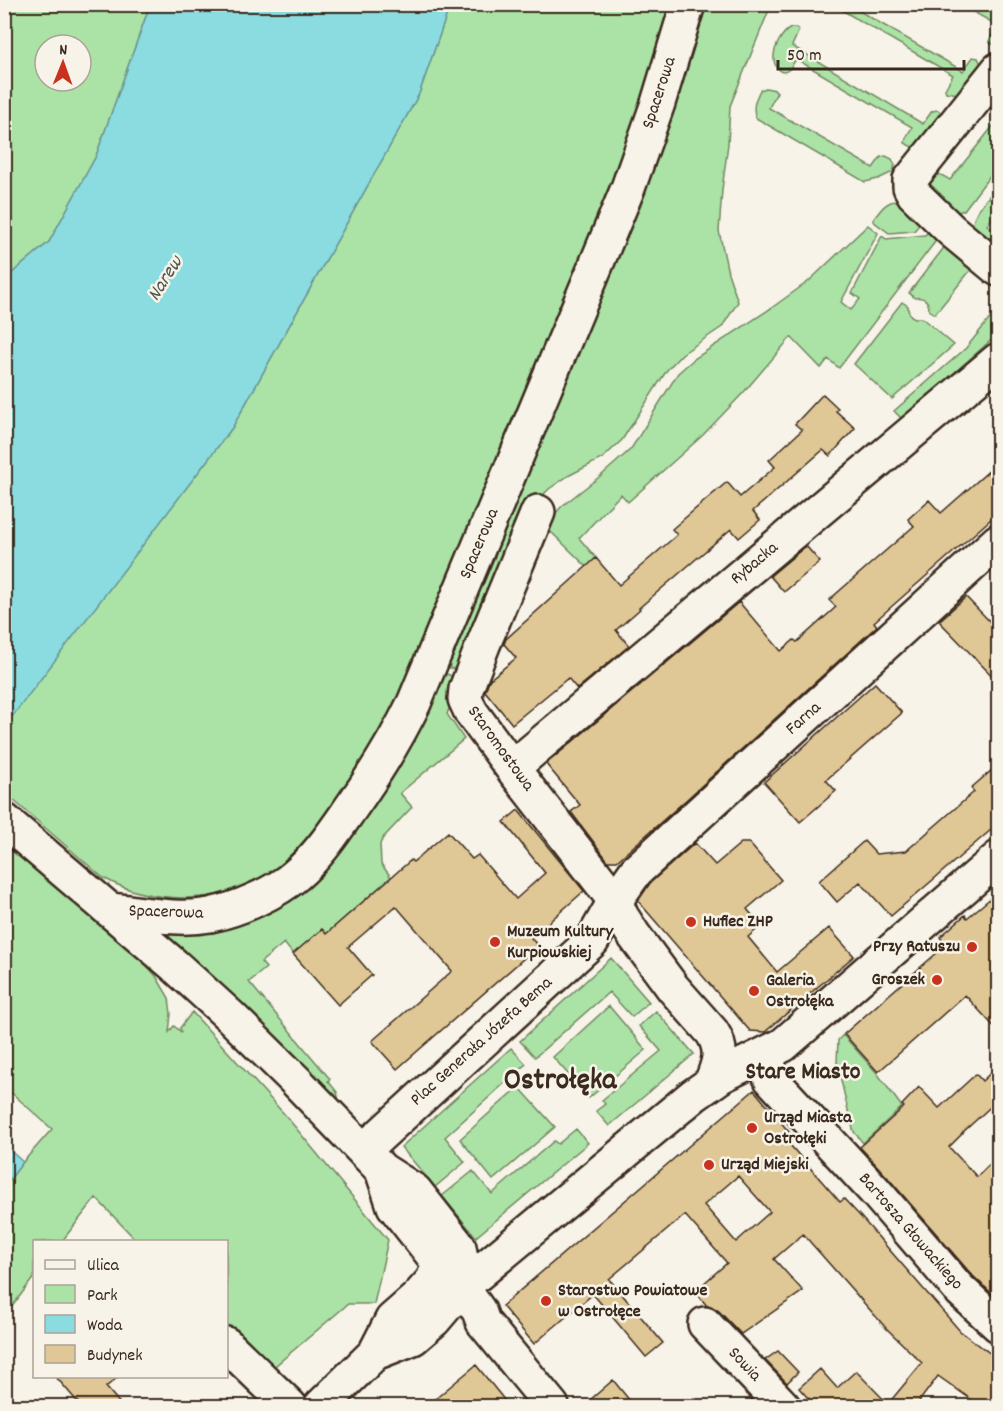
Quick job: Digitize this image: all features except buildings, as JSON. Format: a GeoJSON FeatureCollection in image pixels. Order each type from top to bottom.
{"type":"FeatureCollection","features":[{"type":"Feature","properties":{"kind":"street","name":"Spacerowa"},"geometry":{"type":"LineString","coordinates":[[110,910],[187,917],[209,915],[253,901],[294,877],[316,856],[372,778],[414,703],[628,188],[658,103],[688,4]]}},
{"type":"Feature","properties":{"kind":"street"},"geometry":{"type":"LineString","coordinates":[[999,70],[910,180],[910,187],[914,194],[951,230],[999,269]]}},
{"type":"Feature","properties":{"kind":"street","name":"Rybacka"},"geometry":{"type":"LineString","coordinates":[[512,768],[999,360]]}},
{"type":"Feature","properties":{"kind":"street","name":"Staromostowa"},"geometry":{"type":"LineString","coordinates":[[538,512],[466,689],[465,699],[471,712],[512,768],[615,902]]}},
{"type":"Feature","properties":{"kind":"street","name":"Farna"},"geometry":{"type":"LineString","coordinates":[[615,902],[636,871],[999,542]]}},
{"type":"Feature","properties":{"kind":"street"},"geometry":{"type":"LineString","coordinates":[[4,820],[231,1017],[373,1160],[416,1191],[459,1247],[463,1270],[462,1287]]}},
{"type":"Feature","properties":{"kind":"street"},"geometry":{"type":"LineString","coordinates":[[375,1353],[413,1338],[434,1320],[462,1287],[694,1095],[721,1076],[783,1045],[999,858]]}},
{"type":"Feature","properties":{"kind":"street"},"geometry":{"type":"LineString","coordinates":[[615,902],[633,934],[673,988],[718,1040],[719,1058],[711,1083]]}},
{"type":"Feature","properties":{"kind":"street","name":"Plac Generała Józefa Bema"},"geometry":{"type":"LineString","coordinates":[[373,1160],[592,941],[615,902]]}},
{"type":"Feature","properties":{"kind":"street","name":"Bartosza Głowackiego"},"geometry":{"type":"LineString","coordinates":[[758,1057],[768,1063],[771,1079],[874,1190],[958,1287],[999,1325]]}},
{"type":"Feature","properties":{"kind":"street"},"geometry":{"type":"LineString","coordinates":[[373,1160],[394,1206],[439,1263],[462,1287],[479,1311],[483,1322],[552,1407]]}},
{"type":"Feature","properties":{"kind":"street"},"geometry":{"type":"LineString","coordinates":[[321,1407],[375,1353],[392,1320],[433,1280],[439,1263]]}},
{"type":"Feature","properties":{"kind":"street","name":"Sowia"},"geometry":{"type":"LineString","coordinates":[[705,1324],[783,1407]]}},
{"type":"Feature","properties":{"kind":"street"},"geometry":{"type":"LineString","coordinates":[[228,1346],[290,1407]]}},
{"type":"Feature","properties":{"kind":"green space"},"geometry":{"type":"Polygon","coordinates":[[[5,5],[150,5],[96,156],[49,242],[5,279],[5,5]]]}},
{"type":"Feature","properties":{"kind":"green space"},"geometry":{"type":"Polygon","coordinates":[[[450,5],[676,5],[616,172],[555,329],[384,730],[369,756],[303,842],[288,858],[253,882],[233,891],[185,898],[163,897],[122,887],[102,877],[5,793],[4,726],[232,428],[419,94],[450,5]]]}},
{"type":"Feature","properties":{"kind":"green space"},"geometry":{"type":"Polygon","coordinates":[[[701,5],[771,5],[730,106],[719,231],[728,273],[738,302],[722,327],[682,354],[667,370],[622,440],[603,458],[568,476],[538,500],[465,674],[443,665],[701,5]]]}},
{"type":"Feature","properties":{"kind":"green space"},"geometry":{"type":"Polygon","coordinates":[[[833,5],[849,5],[963,71],[973,57],[978,58],[982,66],[958,94],[946,92],[945,89],[953,75],[833,5]]]}},
{"type":"Feature","properties":{"kind":"green space"},"geometry":{"type":"Polygon","coordinates":[[[961,5],[998,5],[998,44],[991,44],[989,41],[997,25],[961,5]]]}},
{"type":"Feature","properties":{"kind":"green space"},"geometry":{"type":"Polygon","coordinates":[[[791,28],[799,30],[792,46],[923,124],[932,111],[938,110],[942,114],[919,147],[905,143],[912,127],[796,59],[787,71],[782,72],[775,65],[775,50],[781,37],[791,28]]]}},
{"type":"Feature","properties":{"kind":"green space"},"geometry":{"type":"Polygon","coordinates":[[[766,88],[777,92],[769,108],[873,168],[881,157],[886,156],[892,159],[895,165],[893,172],[865,182],[756,118],[755,101],[760,90],[766,88]]]}},
{"type":"Feature","properties":{"kind":"green space"},"geometry":{"type":"Polygon","coordinates":[[[998,120],[998,165],[964,210],[952,214],[926,196],[927,177],[936,174],[950,180],[998,120]]]}},
{"type":"Feature","properties":{"kind":"green space"},"geometry":{"type":"Polygon","coordinates":[[[998,185],[998,210],[987,225],[998,235],[998,255],[973,229],[973,223],[981,206],[998,185]]]}},
{"type":"Feature","properties":{"kind":"green space"},"geometry":{"type":"Polygon","coordinates":[[[900,201],[925,217],[914,231],[889,233],[873,221],[885,205],[900,201]]]}},
{"type":"Feature","properties":{"kind":"green space"},"geometry":{"type":"Polygon","coordinates":[[[868,225],[878,233],[841,302],[851,310],[860,299],[852,293],[882,236],[886,239],[925,235],[930,229],[938,238],[839,368],[828,359],[821,368],[791,337],[703,435],[628,502],[621,494],[579,538],[596,558],[587,567],[547,528],[549,521],[562,506],[631,449],[678,373],[694,359],[809,281],[868,225]]]}},
{"type":"Feature","properties":{"kind":"green space"},"geometry":{"type":"Polygon","coordinates":[[[946,245],[973,267],[935,314],[929,310],[925,300],[915,298],[909,293],[946,245]]]}},
{"type":"Feature","properties":{"kind":"green space"},"geometry":{"type":"Polygon","coordinates":[[[902,302],[908,306],[911,316],[922,318],[954,345],[892,399],[854,364],[902,302]]]}},
{"type":"Feature","properties":{"kind":"green space"},"geometry":{"type":"Polygon","coordinates":[[[998,311],[998,334],[902,419],[894,411],[966,348],[998,311]]]}},
{"type":"Feature","properties":{"kind":"green space"},"geometry":{"type":"Polygon","coordinates":[[[440,672],[462,679],[447,714],[464,739],[400,793],[412,807],[380,844],[381,864],[391,877],[326,934],[322,929],[293,954],[284,943],[261,962],[266,968],[249,982],[330,1079],[328,1081],[337,1092],[339,1101],[350,1112],[350,1116],[154,930],[212,930],[243,924],[277,908],[312,884],[341,850],[440,672]]]}},
{"type":"Feature","properties":{"kind":"green space"},"geometry":{"type":"Polygon","coordinates":[[[5,841],[135,952],[156,976],[169,998],[171,1014],[169,1032],[174,1026],[181,1032],[180,1028],[192,1012],[286,1116],[388,1240],[374,1304],[348,1304],[262,1377],[228,1339],[228,1240],[136,1240],[96,1198],[63,1240],[33,1240],[33,1278],[5,1316],[4,1186],[52,1129],[5,1087],[5,841]]]}},
{"type":"Feature","properties":{"kind":"green space"},"geometry":{"type":"Polygon","coordinates":[[[611,958],[649,1002],[632,1017],[609,992],[535,1057],[520,1041],[611,958]]]}},
{"type":"Feature","properties":{"kind":"green space"},"geometry":{"type":"Polygon","coordinates":[[[609,1006],[646,1050],[589,1098],[553,1057],[609,1006]]]}},
{"type":"Feature","properties":{"kind":"green space"},"geometry":{"type":"Polygon","coordinates":[[[656,1011],[694,1054],[609,1126],[596,1111],[605,1104],[602,1100],[661,1051],[639,1026],[656,1011]]]}},
{"type":"Feature","properties":{"kind":"green space"},"geometry":{"type":"Polygon","coordinates":[[[843,1035],[877,1073],[902,1107],[863,1143],[854,1132],[837,1063],[838,1040],[843,1035]]]}},
{"type":"Feature","properties":{"kind":"green space"},"geometry":{"type":"Polygon","coordinates":[[[511,1048],[526,1064],[445,1137],[465,1162],[435,1187],[401,1147],[511,1048]]]}},
{"type":"Feature","properties":{"kind":"green space"},"geometry":{"type":"Polygon","coordinates":[[[519,1087],[555,1127],[493,1180],[460,1139],[519,1087]]]}},
{"type":"Feature","properties":{"kind":"green space"},"geometry":{"type":"Polygon","coordinates":[[[576,1129],[588,1143],[476,1237],[442,1196],[473,1171],[492,1194],[554,1141],[558,1144],[576,1129]]]}},
{"type":"Feature","properties":{"kind":"water","name":"Narew"},"geometry":{"type":"Polygon","coordinates":[[[150,5],[450,5],[419,94],[232,428],[5,726],[5,279],[49,242],[96,156],[150,5]]]}},
{"type":"Feature","properties":{"kind":"water"},"geometry":{"type":"Polygon","coordinates":[[[5,1146],[23,1162],[5,1186],[5,1146]]]}},
{"type":"Feature","properties":{"kind":"place","name":"Hufiec ZHP"},"geometry":{"type":"Point","coordinates":[691,922]}},
{"type":"Feature","properties":{"kind":"place","name":"Muzeum Kultury Kurpiowskiej"},"geometry":{"type":"Point","coordinates":[495,942]}},
{"type":"Feature","properties":{"kind":"place","name":"Przy Ratuszu"},"geometry":{"type":"Point","coordinates":[972,947]}},
{"type":"Feature","properties":{"kind":"place","name":"Groszek"},"geometry":{"type":"Point","coordinates":[937,980]}},
{"type":"Feature","properties":{"kind":"place","name":"Galeria Ostrołęka"},"geometry":{"type":"Point","coordinates":[754,991]}},
{"type":"Feature","properties":{"kind":"place","name":"Urząd Miasta Ostrołęki"},"geometry":{"type":"Point","coordinates":[752,1128]}},
{"type":"Feature","properties":{"kind":"place","name":"Urząd Miejski"},"geometry":{"type":"Point","coordinates":[709,1165]}},
{"type":"Feature","properties":{"kind":"place","name":"Starostwo Powiatowe w Ostrołęce"},"geometry":{"type":"Point","coordinates":[546,1301]}},
{"type":"Feature","properties":{"kind":"district","name":"Stare Miasto"},"geometry":{"type":"Point","coordinates":[803,1073]}},
{"type":"Feature","properties":{"kind":"district","name":"Ostrołęka"},"geometry":{"type":"Point","coordinates":[560,1082]}}]}
